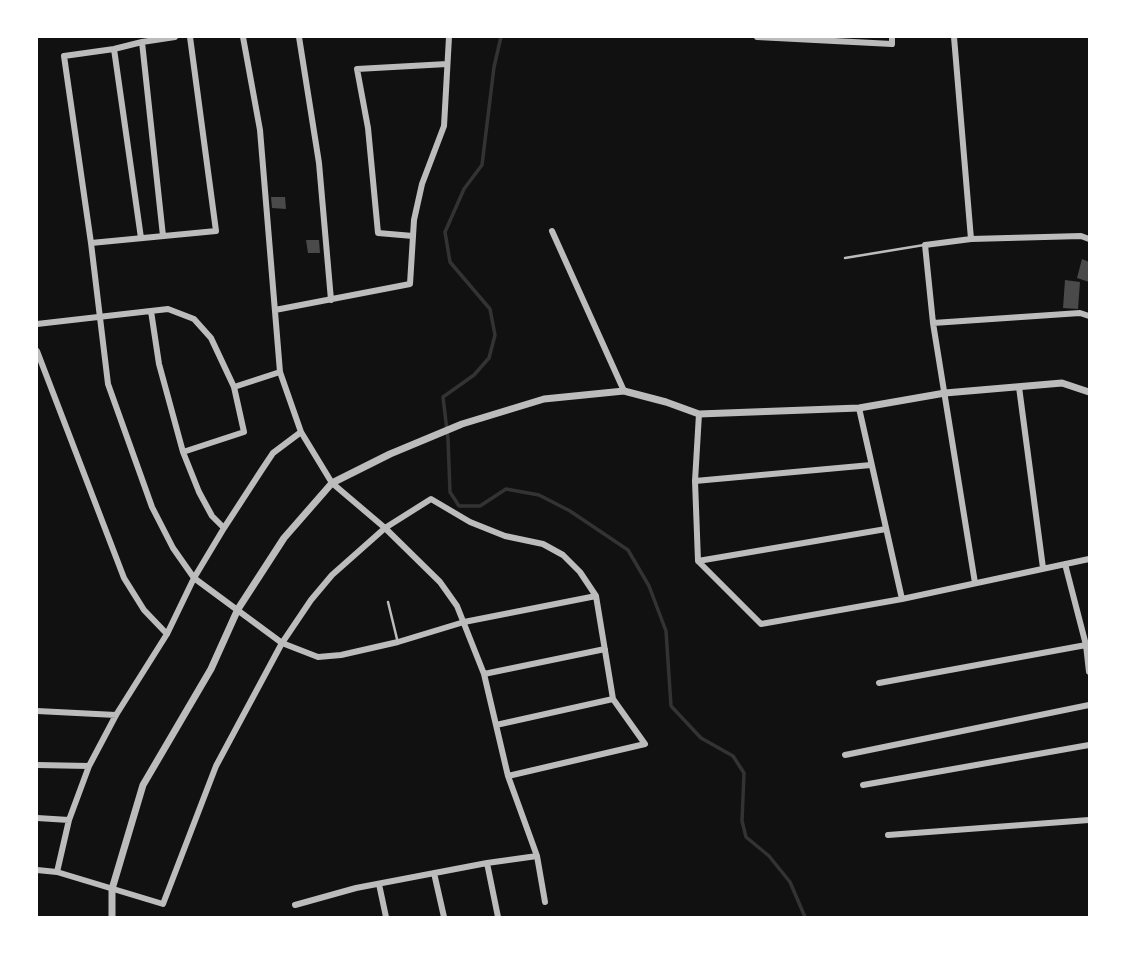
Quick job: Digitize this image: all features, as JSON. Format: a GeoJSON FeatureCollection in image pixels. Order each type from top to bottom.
{"type":"FeatureCollection","features":[{"type":"Feature","properties":{"kind":"street"},"geometry":{"type":"LineString","coordinates":[[175,37],[64,57],[108,384],[148,495],[173,548],[194,578],[282,643],[318,657],[341,655],[398,642],[464,622],[596,596]]}},
{"type":"Feature","properties":{"kind":"street"},"geometry":{"type":"LineString","coordinates":[[91,243],[216,231],[190,37]]}},
{"type":"Feature","properties":{"kind":"street"},"geometry":{"type":"LineString","coordinates":[[243,37],[260,130],[280,372],[301,432],[332,483],[385,528],[440,582],[457,606],[484,674],[508,776],[537,856],[545,902]]}},
{"type":"Feature","properties":{"kind":"street"},"geometry":{"type":"LineString","coordinates":[[299,37],[319,163],[331,300]]}},
{"type":"Feature","properties":{"kind":"street"},"geometry":{"type":"LineString","coordinates":[[275,310],[410,284],[414,220],[422,184],[444,126],[449,37]]}},
{"type":"Feature","properties":{"kind":"street"},"geometry":{"type":"LineString","coordinates":[[757,37],[892,44],[892,37]]}},
{"type":"Feature","properties":{"kind":"street"},"geometry":{"type":"LineString","coordinates":[[954,37],[971,239]]}},
{"type":"Feature","properties":{"kind":"street"},"geometry":{"type":"LineString","coordinates":[[142,42],[163,236]]}},
{"type":"Feature","properties":{"kind":"street"},"geometry":{"type":"LineString","coordinates":[[114,50],[141,238]]}},
{"type":"Feature","properties":{"kind":"street"},"geometry":{"type":"LineString","coordinates":[[413,236],[378,233],[368,128],[358,69],[447,64]]}},
{"type":"Feature","properties":{"kind":"street"},"geometry":{"type":"LineString","coordinates":[[552,231],[624,391]]}},
{"type":"Feature","properties":{"kind":"street"},"geometry":{"type":"LineString","coordinates":[[975,583],[933,323],[925,245],[971,239],[1081,236],[1089,239]]}},
{"type":"Feature","properties":{"kind":"street"},"geometry":{"type":"LineString","coordinates":[[37,324],[168,309],[194,319],[211,338],[234,387],[244,432],[184,452]]}},
{"type":"Feature","properties":{"kind":"street"},"geometry":{"type":"LineString","coordinates":[[151,311],[159,364],[184,452],[199,492],[212,516],[224,527]]}},
{"type":"Feature","properties":{"kind":"street"},"geometry":{"type":"LineString","coordinates":[[933,323],[1080,313],[1089,316]]}},
{"type":"Feature","properties":{"kind":"street"},"geometry":{"type":"LineString","coordinates":[[37,351],[124,578],[144,610],[167,635]]}},
{"type":"Feature","properties":{"kind":"street"},"geometry":{"type":"LineString","coordinates":[[234,387],[280,372]]}},
{"type":"Feature","properties":{"kind":"street"},"geometry":{"type":"LineString","coordinates":[[112,917],[112,889],[143,785],[211,669],[238,609],[285,538],[332,483],[462,424],[544,399],[624,391],[699,414],[859,408],[945,393],[1062,383],[1089,392]]}},
{"type":"Feature","properties":{"kind":"street"},"geometry":{"type":"LineString","coordinates":[[1019,387],[1043,568]]}},
{"type":"Feature","properties":{"kind":"street"},"geometry":{"type":"LineString","coordinates":[[859,408],[902,599]]}},
{"type":"Feature","properties":{"kind":"street"},"geometry":{"type":"LineString","coordinates":[[699,414],[695,481],[698,561],[761,624],[902,599],[1089,559]]}},
{"type":"Feature","properties":{"kind":"street"},"geometry":{"type":"LineString","coordinates":[[57,872],[69,820],[89,766],[116,715],[167,635],[194,578],[224,527],[273,453],[301,432]]}},
{"type":"Feature","properties":{"kind":"street"},"geometry":{"type":"LineString","coordinates":[[695,481],[871,465]]}},
{"type":"Feature","properties":{"kind":"street"},"geometry":{"type":"LineString","coordinates":[[37,870],[57,872],[163,904],[216,766],[282,643],[311,600],[332,575],[385,528],[431,499],[470,522],[505,536],[543,544],[563,555],[580,572],[596,596],[612,699],[645,744],[508,776]]}},
{"type":"Feature","properties":{"kind":"street"},"geometry":{"type":"LineString","coordinates":[[698,561],[886,529]]}},
{"type":"Feature","properties":{"kind":"street"},"geometry":{"type":"LineString","coordinates":[[1065,564],[1086,645],[1089,672]]}},
{"type":"Feature","properties":{"kind":"street"},"geometry":{"type":"LineString","coordinates":[[878,684],[1086,645]]}},
{"type":"Feature","properties":{"kind":"street"},"geometry":{"type":"LineString","coordinates":[[484,674],[606,649]]}},
{"type":"Feature","properties":{"kind":"street"},"geometry":{"type":"LineString","coordinates":[[496,725],[612,699]]}},
{"type":"Feature","properties":{"kind":"street"},"geometry":{"type":"LineString","coordinates":[[845,755],[1089,705]]}},
{"type":"Feature","properties":{"kind":"street"},"geometry":{"type":"LineString","coordinates":[[37,711],[116,715]]}},
{"type":"Feature","properties":{"kind":"street"},"geometry":{"type":"LineString","coordinates":[[863,785],[1089,745]]}},
{"type":"Feature","properties":{"kind":"street"},"geometry":{"type":"LineString","coordinates":[[37,765],[89,766]]}},
{"type":"Feature","properties":{"kind":"street"},"geometry":{"type":"LineString","coordinates":[[37,818],[69,820]]}},
{"type":"Feature","properties":{"kind":"street"},"geometry":{"type":"LineString","coordinates":[[888,835],[1089,820]]}},
{"type":"Feature","properties":{"kind":"street"},"geometry":{"type":"LineString","coordinates":[[295,905],[379,884],[537,856]]}},
{"type":"Feature","properties":{"kind":"street"},"geometry":{"type":"LineString","coordinates":[[487,863],[498,917]]}},
{"type":"Feature","properties":{"kind":"street"},"geometry":{"type":"LineString","coordinates":[[434,873],[444,917]]}},
{"type":"Feature","properties":{"kind":"street"},"geometry":{"type":"LineString","coordinates":[[379,884],[386,917]]}},
{"type":"Feature","properties":{"kind":"lane"},"geometry":{"type":"LineString","coordinates":[[845,258],[925,245]]}},
{"type":"Feature","properties":{"kind":"lane"},"geometry":{"type":"LineString","coordinates":[[388,601],[398,642]]}},
{"type":"Feature","properties":{"kind":"building"},"geometry":{"type":"Polygon","coordinates":[[[271,197],[285,197],[286,209],[272,208],[271,197]]]}},
{"type":"Feature","properties":{"kind":"building"},"geometry":{"type":"Polygon","coordinates":[[[306,240],[319,240],[320,253],[308,253],[306,240]]]}},
{"type":"Feature","properties":{"kind":"building"},"geometry":{"type":"Polygon","coordinates":[[[1082,259],[1089,262],[1089,282],[1077,278],[1082,259]]]}},
{"type":"Feature","properties":{"kind":"building"},"geometry":{"type":"Polygon","coordinates":[[[1065,280],[1080,282],[1078,309],[1063,308],[1065,280]]]}},
{"type":"Feature","properties":{"kind":"waterway"},"geometry":{"type":"LineString","coordinates":[[501,37],[494,67],[482,165],[464,189],[445,232],[450,262],[490,309],[495,335],[489,358],[474,375],[443,397],[450,492],[459,506],[480,506],[506,489],[539,495],[570,511],[628,550],[649,586],[666,631],[671,706],[701,738],[733,756],[744,773],[742,821],[746,837],[769,856],[790,882],[805,917]]}}]}
